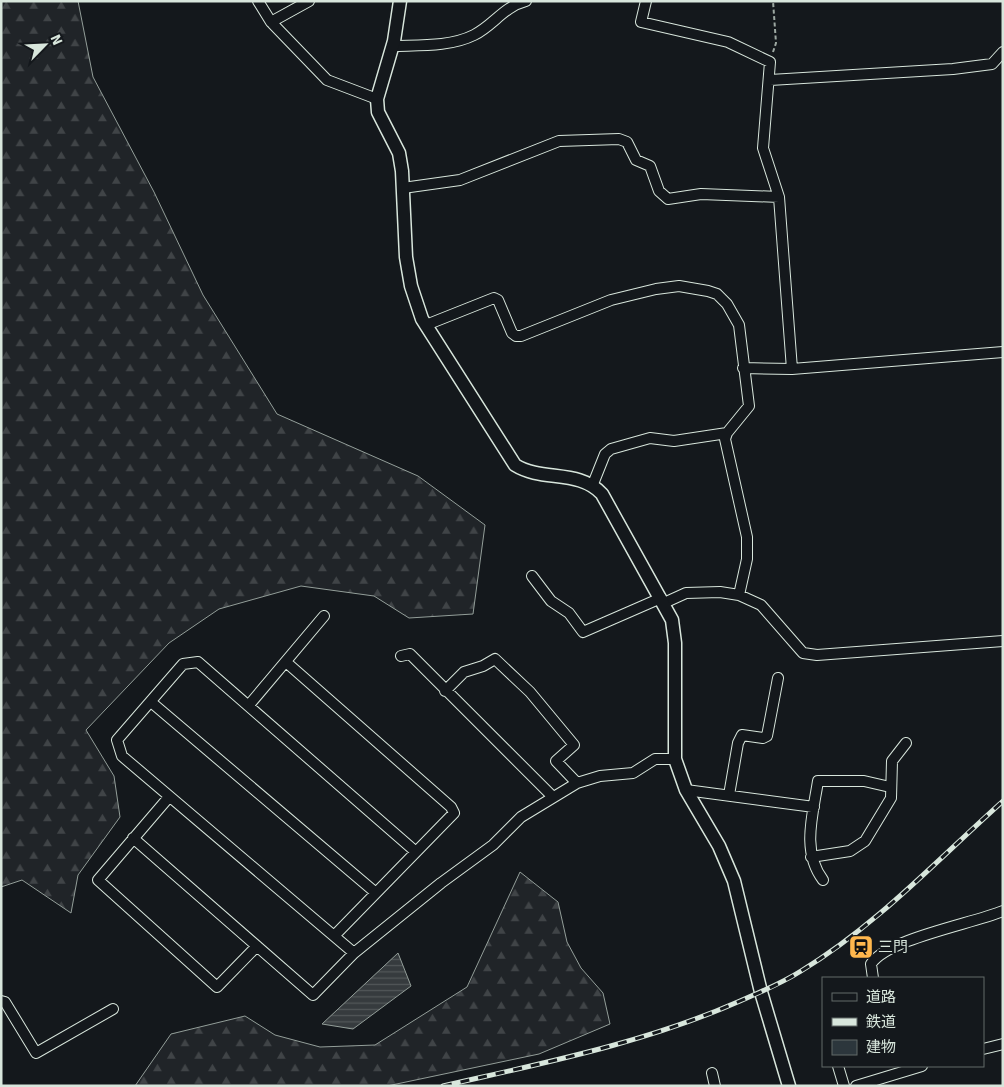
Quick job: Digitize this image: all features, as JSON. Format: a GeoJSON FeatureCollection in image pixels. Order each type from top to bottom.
{"type":"FeatureCollection","features":[{"type":"Feature","properties":{"kind":"street"},"geometry":{"type":"LineString","coordinates":[[258,1],[270,22],[327,80],[377,99]]}},
{"type":"Feature","properties":{"kind":"street"},"geometry":{"type":"LineString","coordinates":[[270,22],[309,1]]}},
{"type":"Feature","properties":{"kind":"street"},"geometry":{"type":"LineString","coordinates":[[400,1],[393,46],[377,99],[378,112],[399,153],[403,188],[406,257],[415,304],[515,465],[523,470],[593,484],[602,494],[663,600],[672,620],[675,643],[675,759],[686,790],[720,846],[734,881],[788,1086]]}},
{"type":"Feature","properties":{"kind":"street"},"geometry":{"type":"LineString","coordinates":[[393,46],[459,41],[485,28],[512,5],[526,1]]}},
{"type":"Feature","properties":{"kind":"street"},"geometry":{"type":"LineString","coordinates":[[646,1],[641,22],[728,42],[770,62],[763,148],[779,197],[792,369]]}},
{"type":"Feature","properties":{"kind":"street"},"geometry":{"type":"LineString","coordinates":[[770,80],[972,67],[992,64],[1003,52]]}},
{"type":"Feature","properties":{"kind":"street"},"geometry":{"type":"LineString","coordinates":[[403,188],[460,180],[559,141],[619,139],[627,142],[636,160],[650,166],[659,191],[668,200],[701,194],[779,197]]}},
{"type":"Feature","properties":{"kind":"street"},"geometry":{"type":"LineString","coordinates":[[426,324],[494,298],[498,300],[512,334],[521,336],[611,300],[656,289],[679,286],[717,294],[727,304],[739,325],[749,406],[727,433],[725,439],[747,537],[747,560],[739,595]]}},
{"type":"Feature","properties":{"kind":"street"},"geometry":{"type":"LineString","coordinates":[[743,368],[792,369],[1003,352]]}},
{"type":"Feature","properties":{"kind":"street"},"geometry":{"type":"LineString","coordinates":[[593,484],[605,454],[611,449],[650,438],[674,441],[727,433]]}},
{"type":"Feature","properties":{"kind":"street"},"geometry":{"type":"LineString","coordinates":[[532,576],[551,600],[568,613],[583,632],[663,600],[686,593],[720,592],[739,595],[761,605],[803,654],[817,655],[1003,641]]}},
{"type":"Feature","properties":{"kind":"street"},"geometry":{"type":"LineString","coordinates":[[249,705],[324,616]]}},
{"type":"Feature","properties":{"kind":"street"},"geometry":{"type":"LineString","coordinates":[[401,656],[410,654],[553,798]]}},
{"type":"Feature","properties":{"kind":"street"},"geometry":{"type":"LineString","coordinates":[[445,691],[464,672],[483,666],[495,659],[530,692],[574,745],[556,761],[577,783]]}},
{"type":"Feature","properties":{"kind":"street"},"geometry":{"type":"LineString","coordinates":[[354,952],[168,797],[122,756],[117,740],[183,664],[198,662],[416,852]]}},
{"type":"Feature","properties":{"kind":"street"},"geometry":{"type":"LineString","coordinates":[[286,662],[451,807],[454,813],[334,936]]}},
{"type":"Feature","properties":{"kind":"street"},"geometry":{"type":"LineString","coordinates":[[729,796],[738,743],[742,735],[763,738],[767,736],[778,678]]}},
{"type":"Feature","properties":{"kind":"street"},"geometry":{"type":"LineString","coordinates":[[151,702],[376,893]]}},
{"type":"Feature","properties":{"kind":"street"},"geometry":{"type":"LineString","coordinates":[[811,856],[850,850],[865,841],[891,798],[892,761],[906,743]]}},
{"type":"Feature","properties":{"kind":"street"},"geometry":{"type":"LineString","coordinates":[[133,838],[314,995],[354,952],[440,883],[494,845],[521,817],[577,783],[600,776],[633,773],[655,759],[675,759]]}},
{"type":"Feature","properties":{"kind":"street"},"geometry":{"type":"LineString","coordinates":[[823,880],[815,869],[809,842],[818,781],[864,781],[890,787]]}},
{"type":"Feature","properties":{"kind":"street"},"geometry":{"type":"LineString","coordinates":[[686,790],[814,807]]}},
{"type":"Feature","properties":{"kind":"street"},"geometry":{"type":"LineString","coordinates":[[168,797],[98,880],[218,987],[257,946]]}},
{"type":"Feature","properties":{"kind":"street"},"geometry":{"type":"LineString","coordinates":[[873,977],[871,964],[874,960],[900,943],[980,920],[1003,911]]}},
{"type":"Feature","properties":{"kind":"street"},"geometry":{"type":"LineString","coordinates":[[1,1001],[5,1002],[36,1053],[112,1008]]}},
{"type":"Feature","properties":{"kind":"street"},"geometry":{"type":"LineString","coordinates":[[984,1049],[1003,1044]]}},
{"type":"Feature","properties":{"kind":"street"},"geometry":{"type":"LineString","coordinates":[[838,1067],[844,1086]]}},
{"type":"Feature","properties":{"kind":"street"},"geometry":{"type":"LineString","coordinates":[[856,1086],[891,1070],[914,1067]]}},
{"type":"Feature","properties":{"kind":"street"},"geometry":{"type":"LineString","coordinates":[[712,1073],[715,1086]]}},
{"type":"Feature","properties":{"kind":"path"},"geometry":{"type":"LineString","coordinates":[[770,62],[776,43],[773,1]]}},
{"type":"Feature","properties":{"kind":"green space"},"geometry":{"type":"Polygon","coordinates":[[[1,1],[78,1],[93,77],[154,192],[203,295],[277,414],[418,476],[485,525],[473,614],[409,618],[374,596],[301,586],[219,609],[169,643],[86,730],[114,776],[120,817],[78,875],[71,913],[22,880],[1,887],[1,1]]]}},
{"type":"Feature","properties":{"kind":"green space"},"geometry":{"type":"Polygon","coordinates":[[[520,872],[558,902],[567,942],[581,968],[603,993],[610,1024],[539,1054],[387,1086],[135,1086],[171,1034],[245,1016],[275,1035],[320,1047],[375,1045],[467,987],[520,872]]]}},
{"type":"Feature","properties":{"kind":"shaded area"},"geometry":{"type":"Polygon","coordinates":[[[398,953],[411,986],[353,1029],[322,1024],[398,953]]]}},
{"type":"Feature","properties":{"kind":"building"},"geometry":{"type":"Polygon","coordinates":[[[864,939],[869,945],[858,954],[853,948],[864,939]]]}},
{"type":"Feature","properties":{"kind":"railway"},"geometry":{"type":"LineString","coordinates":[[443,1086],[593,1051],[668,1029],[748,998],[779,983],[829,953],[881,913],[1003,801]]}},
{"type":"Feature","properties":{"kind":"place","name":"三門"},"geometry":{"type":"Point","coordinates":[861,947]}}]}
